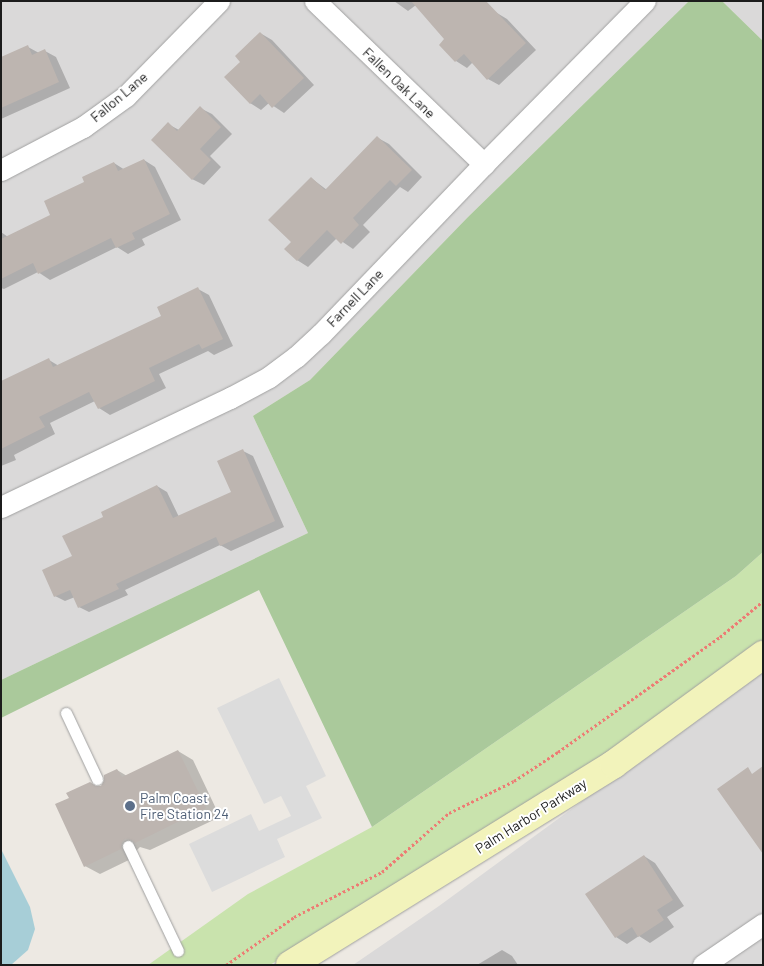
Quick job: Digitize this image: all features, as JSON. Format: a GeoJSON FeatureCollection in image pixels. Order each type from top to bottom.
{"type":"FeatureCollection","features":[{"type":"Feature","properties":{"kind":"street","name":"Fallon Lane"},"geometry":{"type":"LineString","coordinates":[[1,170],[83,127],[126,96],[219,1]]}},
{"type":"Feature","properties":{"kind":"street","name":"Fallen Oak Lane"},"geometry":{"type":"LineString","coordinates":[[315,1],[484,164]]}},
{"type":"Feature","properties":{"kind":"street","name":"Farnell Lane"},"geometry":{"type":"LineString","coordinates":[[1,507],[230,398],[283,367],[321,334],[484,164],[645,1]]}},
{"type":"Feature","properties":{"kind":"street","name":"Palm Harbor Parkway"},"geometry":{"type":"LineString","coordinates":[[290,965],[614,764],[763,655]]}},
{"type":"Feature","properties":{"kind":"street"},"geometry":{"type":"LineString","coordinates":[[704,965],[763,924]]}},
{"type":"Feature","properties":{"kind":"lane"},"geometry":{"type":"LineString","coordinates":[[66,713],[97,779]]}},
{"type":"Feature","properties":{"kind":"lane"},"geometry":{"type":"LineString","coordinates":[[128,846],[178,951]]}},
{"type":"Feature","properties":{"kind":"path"},"geometry":{"type":"LineString","coordinates":[[226,965],[294,917],[382,872],[449,813],[514,781],[551,757],[720,637],[763,601]]}},
{"type":"Feature","properties":{"kind":"shaded area"},"geometry":{"type":"Polygon","coordinates":[[[1,1],[689,1],[468,217],[310,380],[253,416],[308,533],[1,680],[1,1]]]}},
{"type":"Feature","properties":{"kind":"shaded area"},"geometry":{"type":"Polygon","coordinates":[[[722,1],[763,1],[763,41],[722,1]]]}},
{"type":"Feature","properties":{"kind":"shaded area"},"geometry":{"type":"Polygon","coordinates":[[[763,669],[763,965],[353,965],[439,906],[763,669]]]}},
{"type":"Feature","properties":{"kind":"shaded area"},"geometry":{"type":"Polygon","coordinates":[[[279,678],[326,776],[306,786],[322,818],[277,839],[285,857],[212,892],[189,844],[251,814],[259,831],[291,816],[281,796],[264,804],[217,708],[279,678]]]}},
{"type":"Feature","properties":{"kind":"green space"},"geometry":{"type":"Polygon","coordinates":[[[689,1],[722,1],[763,41],[763,552],[736,576],[372,827],[259,590],[1,718],[1,680],[308,533],[253,416],[310,380],[468,217],[689,1]]]}},
{"type":"Feature","properties":{"kind":"green space"},"geometry":{"type":"Polygon","coordinates":[[[763,552],[763,640],[607,755],[270,965],[148,965],[248,894],[372,827],[736,576],[763,552]]]}},
{"type":"Feature","properties":{"kind":"water"},"geometry":{"type":"Polygon","coordinates":[[[1,849],[30,907],[35,929],[28,950],[11,965],[1,965],[1,849]]]}},
{"type":"Feature","properties":{"kind":"building"},"geometry":{"type":"Polygon","coordinates":[[[411,1],[486,1],[526,43],[487,80],[464,54],[455,62],[439,45],[444,39],[411,1]]]}},
{"type":"Feature","properties":{"kind":"building"},"geometry":{"type":"Polygon","coordinates":[[[260,32],[304,78],[272,108],[260,94],[250,104],[224,77],[240,62],[235,56],[260,32]]]}},
{"type":"Feature","properties":{"kind":"building"},"geometry":{"type":"Polygon","coordinates":[[[28,45],[32,55],[45,49],[59,82],[1,108],[1,57],[28,45]]]}},
{"type":"Feature","properties":{"kind":"building"},"geometry":{"type":"Polygon","coordinates":[[[200,106],[221,127],[200,149],[211,160],[192,180],[151,140],[168,122],[177,131],[200,106]]]}},
{"type":"Feature","properties":{"kind":"building"},"geometry":{"type":"Polygon","coordinates":[[[377,136],[412,170],[396,186],[390,180],[353,218],[359,225],[341,244],[327,230],[297,261],[284,249],[291,242],[268,220],[311,177],[325,190],[377,136]]]}},
{"type":"Feature","properties":{"kind":"building"},"geometry":{"type":"Polygon","coordinates":[[[144,159],[170,214],[132,233],[135,239],[116,248],[111,238],[38,274],[33,263],[1,279],[1,239],[50,215],[44,201],[84,182],[82,177],[114,162],[118,171],[144,159]]]}},
{"type":"Feature","properties":{"kind":"building"},"geometry":{"type":"Polygon","coordinates":[[[198,287],[223,339],[202,349],[199,344],[149,368],[155,381],[98,409],[89,392],[39,417],[45,427],[1,449],[1,381],[49,358],[53,367],[161,316],[157,307],[198,287]]]}},
{"type":"Feature","properties":{"kind":"building"},"geometry":{"type":"Polygon","coordinates":[[[243,449],[275,521],[220,546],[216,537],[116,584],[119,589],[78,608],[70,590],[54,597],[42,570],[72,556],[62,536],[103,517],[101,512],[157,485],[173,518],[231,492],[217,461],[243,449]]]}},
{"type":"Feature","properties":{"kind":"building","name":"Palm Coast Fire Station 24"},"geometry":{"type":"Polygon","coordinates":[[[178,750],[206,808],[135,843],[132,840],[125,839],[122,842],[121,849],[84,867],[55,804],[69,798],[66,793],[90,782],[96,786],[101,786],[104,775],[117,769],[122,777],[178,750]]]}},
{"type":"Feature","properties":{"kind":"building"},"geometry":{"type":"Polygon","coordinates":[[[763,766],[763,854],[717,789],[748,767],[752,774],[763,766]]]}},
{"type":"Feature","properties":{"kind":"building"},"geometry":{"type":"Polygon","coordinates":[[[644,855],[673,900],[657,910],[664,920],[638,937],[632,927],[615,938],[585,894],[644,855]]]}},
{"type":"Feature","properties":{"kind":"place","name":"Palm Coast Fire Station 24"},"geometry":{"type":"Point","coordinates":[130,806]}}]}
